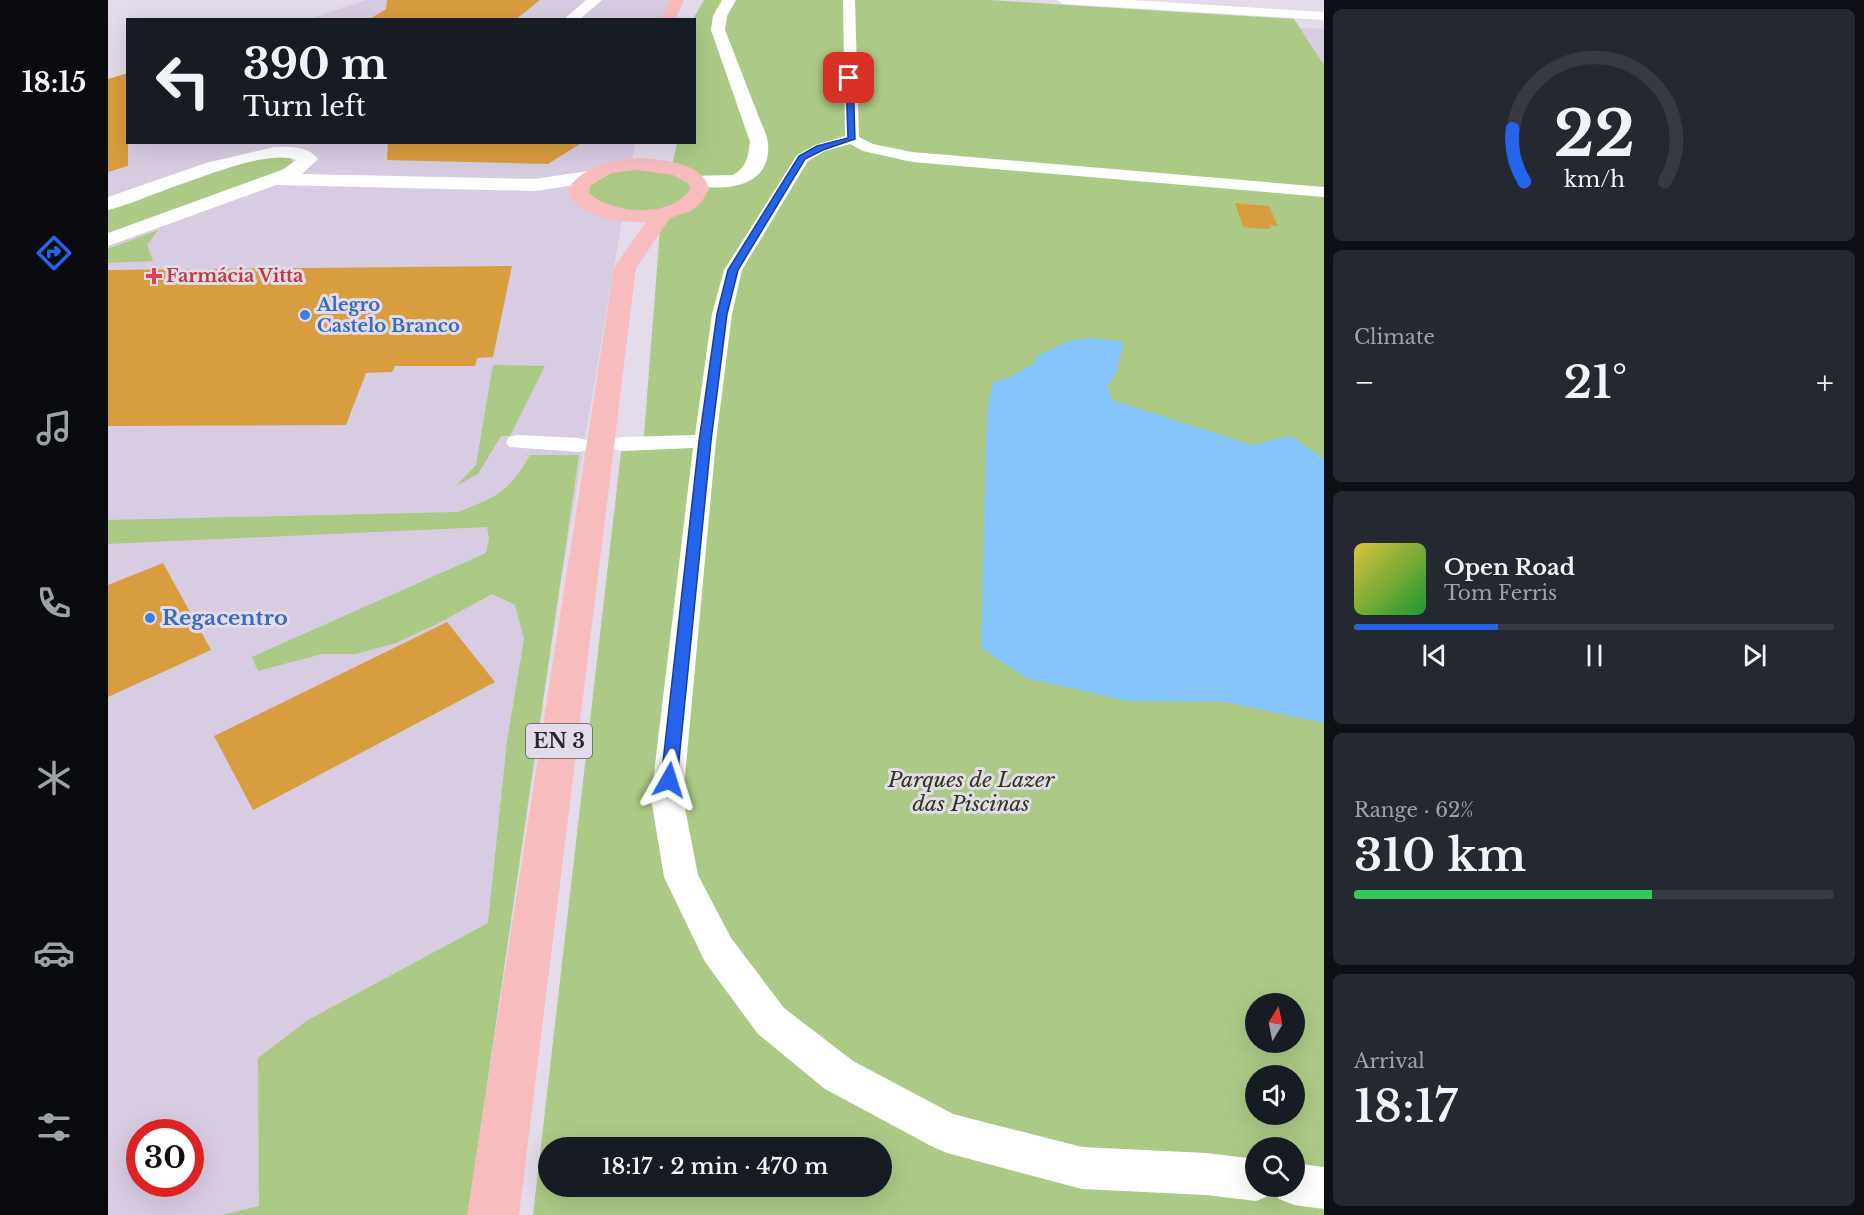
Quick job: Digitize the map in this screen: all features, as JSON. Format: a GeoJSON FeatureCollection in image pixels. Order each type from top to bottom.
{"type":"FeatureCollection","features":[{"type":"Feature","properties":{"kind":"main road"},"geometry":{"type":"LineString","coordinates":[[669,18],[677,0]]}},
{"type":"Feature","properties":{"kind":"main road"},"geometry":{"type":"LineString","coordinates":[[620,166],[648,147],[669,167]]}},
{"type":"Feature","properties":{"kind":"main road"},"geometry":{"type":"LineString","coordinates":[[653,164],[669,167],[690,175],[696,180],[699,186],[698,193],[686,205],[663,213],[633,216],[592,208],[579,195],[578,189],[588,177],[602,170],[620,166],[653,164]]}},
{"type":"Feature","properties":{"kind":"main road","name":"EN 3"},"geometry":{"type":"LineString","coordinates":[[493,1215],[618,249],[605,212]]}},
{"type":"Feature","properties":{"kind":"main road","name":"EN 3"},"geometry":{"type":"LineString","coordinates":[[618,249],[663,213]]}},
{"type":"Feature","properties":{"kind":"street"},"geometry":{"type":"LineString","coordinates":[[572,18],[595,0]]}},
{"type":"Feature","properties":{"kind":"street"},"geometry":{"type":"LineString","coordinates":[[686,205],[749,185],[763,175],[770,164],[770,155],[759,142],[718,30],[720,16],[729,0]]}},
{"type":"Feature","properties":{"kind":"street"},"geometry":{"type":"LineString","coordinates":[[849,0],[852,139]]}},
{"type":"Feature","properties":{"kind":"street"},"geometry":{"type":"LineString","coordinates":[[1063,0],[1324,16]]}},
{"type":"Feature","properties":{"kind":"street"},"geometry":{"type":"LineString","coordinates":[[1176,0],[1324,9]]}},
{"type":"Feature","properties":{"kind":"street"},"geometry":{"type":"LineString","coordinates":[[1245,1179],[1206,1174],[1082,1168],[947,1133],[839,1075],[771,1021],[718,950],[681,877],[667,798],[705,441],[722,314],[733,270],[802,158],[820,148],[852,139],[868,148],[912,157],[1324,192]]}},
{"type":"Feature","properties":{"kind":"street"},"geometry":{"type":"LineString","coordinates":[[696,180],[716,183],[733,182],[745,177],[753,171],[758,160],[759,142]]}},
{"type":"Feature","properties":{"kind":"street"},"geometry":{"type":"LineString","coordinates":[[108,204],[234,161],[274,152],[296,151],[306,155],[310,154]]}},
{"type":"Feature","properties":{"kind":"street"},"geometry":{"type":"LineString","coordinates":[[310,154],[328,178]]}},
{"type":"Feature","properties":{"kind":"street"},"geometry":{"type":"LineString","coordinates":[[108,240],[274,180],[310,154]]}},
{"type":"Feature","properties":{"kind":"street"},"geometry":{"type":"LineString","coordinates":[[274,180],[328,178],[535,185],[588,177]]}},
{"type":"Feature","properties":{"kind":"street"},"geometry":{"type":"LineString","coordinates":[[535,185],[579,195]]}},
{"type":"Feature","properties":{"kind":"street"},"geometry":{"type":"LineString","coordinates":[[622,444],[705,441]]}},
{"type":"Feature","properties":{"kind":"street"},"geometry":{"type":"LineString","coordinates":[[517,442],[579,445]]}},
{"type":"Feature","properties":{"kind":"street"},"geometry":{"type":"LineString","coordinates":[[1305,1185],[1324,1188]]}},
{"type":"Feature","properties":{"kind":"shaded area"},"geometry":{"type":"Polygon","coordinates":[[[366,0],[675,0],[665,18],[312,18],[366,0]]]}},
{"type":"Feature","properties":{"kind":"shaded area"},"geometry":{"type":"Polygon","coordinates":[[[1300,28],[1324,29],[1324,65],[1300,28]]]}},
{"type":"Feature","properties":{"kind":"shaded area"},"geometry":{"type":"Polygon","coordinates":[[[108,84],[126,136],[126,144],[635,144],[454,1215],[108,1215],[108,84]]]}},
{"type":"Feature","properties":{"kind":"green space","name":"Parques de Lazer das Piscinas"},"geometry":{"type":"Polygon","coordinates":[[[704,0],[989,0],[1294,19],[1324,65],[1324,1215],[533,1215],[538,1172],[538,1197],[892,1197],[892,1137],[542,1137],[622,444],[643,448],[661,218],[644,211],[610,208],[591,198],[588,191],[602,175],[613,171],[671,172],[677,144],[696,144],[696,18],[694,18],[704,0]]]}},
{"type":"Feature","properties":{"kind":"green space"},"geometry":{"type":"Polygon","coordinates":[[[281,156],[290,158],[293,162],[279,172],[108,234],[108,210],[245,162],[281,156]]]}},
{"type":"Feature","properties":{"kind":"green space"},"geometry":{"type":"Polygon","coordinates":[[[158,230],[147,245],[153,261],[108,263],[108,249],[158,230]]]}},
{"type":"Feature","properties":{"kind":"green space"},"geometry":{"type":"Polygon","coordinates":[[[493,365],[545,366],[510,436],[501,436],[478,474],[456,486],[476,465],[493,365]]]}},
{"type":"Feature","properties":{"kind":"green space"},"geometry":{"type":"Polygon","coordinates":[[[530,455],[579,455],[468,1215],[222,1215],[259,1206],[258,1058],[308,1020],[488,923],[507,741],[524,639],[515,605],[492,594],[396,643],[355,654],[322,654],[258,671],[252,657],[486,553],[489,539],[487,527],[108,544],[108,520],[458,512],[501,492],[530,455]]]}},
{"type":"Feature","properties":{"kind":"water"},"geometry":{"type":"Polygon","coordinates":[[[1093,338],[1124,342],[1116,373],[1107,387],[1112,400],[1252,445],[1290,436],[1324,459],[1324,723],[1226,702],[1127,701],[1026,678],[981,648],[987,410],[993,382],[1010,377],[1033,364],[1037,356],[1068,341],[1093,338]]]}},
{"type":"Feature","properties":{"kind":"building"},"geometry":{"type":"Polygon","coordinates":[[[387,0],[540,0],[518,18],[371,18],[386,9],[387,0]]]}},
{"type":"Feature","properties":{"kind":"building"},"geometry":{"type":"Polygon","coordinates":[[[126,74],[128,166],[108,172],[108,79],[126,74]]]}},
{"type":"Feature","properties":{"kind":"building"},"geometry":{"type":"Polygon","coordinates":[[[388,144],[580,144],[548,164],[387,160],[388,144]]]}},
{"type":"Feature","properties":{"kind":"building"},"geometry":{"type":"Polygon","coordinates":[[[1235,203],[1269,206],[1278,226],[1270,225],[1271,228],[1267,229],[1243,227],[1235,203]]]}},
{"type":"Feature","properties":{"kind":"building","name":"Alegro Castelo Branco"},"geometry":{"type":"Polygon","coordinates":[[[512,266],[493,357],[477,358],[475,366],[395,366],[392,372],[366,373],[346,425],[108,426],[108,270],[512,266]]]}},
{"type":"Feature","properties":{"kind":"building","name":"Regacentro"},"geometry":{"type":"Polygon","coordinates":[[[163,563],[211,650],[108,697],[108,585],[163,563]]]}},
{"type":"Feature","properties":{"kind":"building"},"geometry":{"type":"Polygon","coordinates":[[[447,622],[495,682],[253,810],[214,736],[447,622]]]}},
{"type":"Feature","properties":{"kind":"place","name":"Farmácia Vitta"},"geometry":{"type":"Point","coordinates":[154,276]}},
{"type":"Feature","properties":{"kind":"place","name":"Alegro Castelo Branco"},"geometry":{"type":"Point","coordinates":[305,315]}},
{"type":"Feature","properties":{"kind":"place","name":"Regacentro"},"geometry":{"type":"Point","coordinates":[150,618]}},
{"type":"Feature","properties":{"kind":"route"},"geometry":{"type":"LineString","coordinates":[[669,780],[705,441],[722,314],[733,270],[802,158],[820,148],[852,139],[849,78]]}}]}
